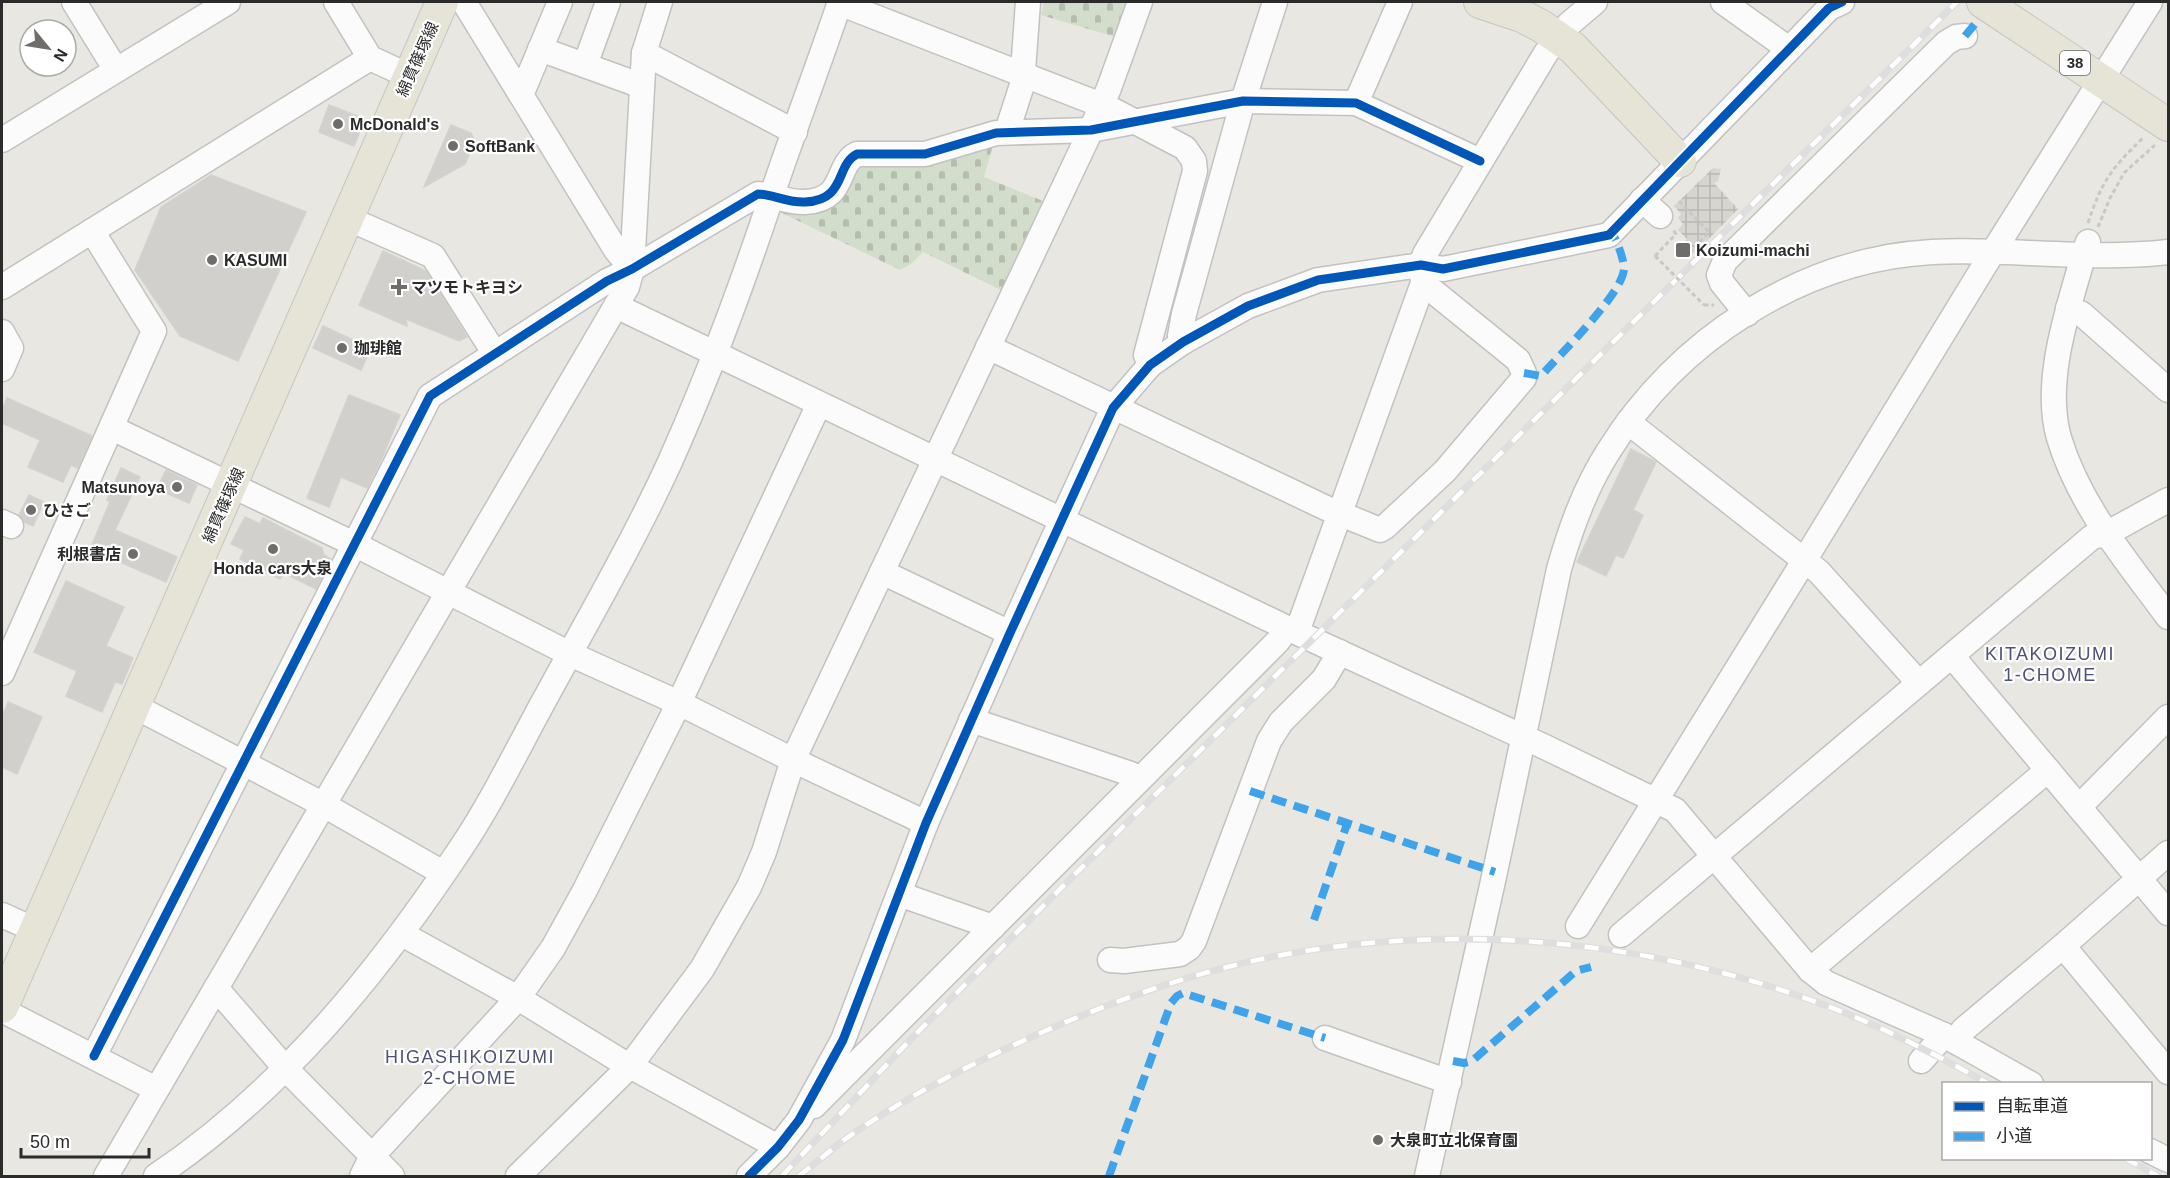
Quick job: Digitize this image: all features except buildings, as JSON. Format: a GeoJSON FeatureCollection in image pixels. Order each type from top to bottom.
{"type":"FeatureCollection","features":[{"type":"Feature","properties":{"kind":"main road","name":"綿貫篠塚線"},"geometry":{"type":"LineString","coordinates":[[2,1008],[442,2]]}},
{"type":"Feature","properties":{"kind":"main road"},"geometry":{"type":"LineString","coordinates":[[1480,2],[1522,16],[1558,36],[1593,67],[1680,160]]}},
{"type":"Feature","properties":{"kind":"main road","name":"38"},"geometry":{"type":"LineString","coordinates":[[1983,2],[2102,81],[2161,131]]}},
{"type":"Feature","properties":{"kind":"street"},"geometry":{"type":"LineString","coordinates":[[74,2],[116,70]]}},
{"type":"Feature","properties":{"kind":"street"},"geometry":{"type":"LineString","coordinates":[[2,140],[228,2]]}},
{"type":"Feature","properties":{"kind":"street"},"geometry":{"type":"LineString","coordinates":[[336,2],[370,58],[409,76]]}},
{"type":"Feature","properties":{"kind":"street"},"geometry":{"type":"LineString","coordinates":[[464,2],[616,250],[632,270]]}},
{"type":"Feature","properties":{"kind":"street"},"geometry":{"type":"LineString","coordinates":[[521,95],[560,2]]}},
{"type":"Feature","properties":{"kind":"street"},"geometry":{"type":"LineString","coordinates":[[585,65],[608,2]]}},
{"type":"Feature","properties":{"kind":"street"},"geometry":{"type":"LineString","coordinates":[[106,1176],[627,287],[632,270],[644,53],[660,2]]}},
{"type":"Feature","properties":{"kind":"street"},"geometry":{"type":"LineString","coordinates":[[156,1176],[176,1163],[244,1107],[318,1037],[402,934],[461,847],[498,786],[621,560],[669,464],[742,284],[839,2],[1102,106],[1185,148],[1194,161],[1195,171],[1146,355],[1150,365]]}},
{"type":"Feature","properties":{"kind":"street"},"geometry":{"type":"LineString","coordinates":[[1009,132],[1023,74],[1028,2]]}},
{"type":"Feature","properties":{"kind":"street"},"geometry":{"type":"LineString","coordinates":[[518,1176],[630,1066],[702,969],[729,924],[764,852],[793,760],[1102,106],[1140,2]]}},
{"type":"Feature","properties":{"kind":"street"},"geometry":{"type":"LineString","coordinates":[[1183,342],[1180,336],[1184,314],[1243,101],[1275,2]]}},
{"type":"Feature","properties":{"kind":"street"},"geometry":{"type":"LineString","coordinates":[[1356,103],[1400,2]]}},
{"type":"Feature","properties":{"kind":"street"},"geometry":{"type":"LineString","coordinates":[[748,1176],[778,1147],[800,1120],[1138,780],[1278,641],[1292,630],[1341,514],[1422,274],[1425,254],[1558,36],[1595,2]]}},
{"type":"Feature","properties":{"kind":"street"},"geometry":{"type":"LineString","coordinates":[[1723,2],[1787,50]]}},
{"type":"Feature","properties":{"kind":"street"},"geometry":{"type":"LineString","coordinates":[[800,1120],[843,1040],[926,823],[1113,408],[1150,365],[1183,342],[1248,306],[1318,280],[1422,274],[1605,237],[1829,8],[1842,2]]}},
{"type":"Feature","properties":{"kind":"street"},"geometry":{"type":"LineString","coordinates":[[1578,926],[2150,2]]}},
{"type":"Feature","properties":{"kind":"street"},"geometry":{"type":"LineString","coordinates":[[1748,314],[1722,283],[1719,275],[1725,261],[1946,43],[1956,36],[1965,36]]}},
{"type":"Feature","properties":{"kind":"street"},"geometry":{"type":"LineString","coordinates":[[540,49],[642,86]]}},
{"type":"Feature","properties":{"kind":"street"},"geometry":{"type":"LineString","coordinates":[[644,53],[795,132]]}},
{"type":"Feature","properties":{"kind":"street"},"geometry":{"type":"LineString","coordinates":[[2,287],[370,58]]}},
{"type":"Feature","properties":{"kind":"street"},"geometry":{"type":"LineString","coordinates":[[94,1056],[430,396],[607,281],[632,270],[758,194],[795,202],[819,200],[834,189],[849,160],[857,154],[925,154],[996,133],[1091,130],[1243,101],[1356,103],[1480,161]]}},
{"type":"Feature","properties":{"kind":"street"},"geometry":{"type":"LineString","coordinates":[[1642,200],[1660,216]]}},
{"type":"Feature","properties":{"kind":"street"},"geometry":{"type":"LineString","coordinates":[[348,218],[433,256],[495,354]]}},
{"type":"Feature","properties":{"kind":"street"},"geometry":{"type":"LineString","coordinates":[[2,673],[9,635],[112,428],[154,332],[92,231]]}},
{"type":"Feature","properties":{"kind":"street"},"geometry":{"type":"LineString","coordinates":[[2085,249],[2057,355],[2056,419],[2059,437],[2079,487],[2106,534],[2169,617]]}},
{"type":"Feature","properties":{"kind":"street"},"geometry":{"type":"LineString","coordinates":[[1427,1176],[1554,587],[1570,530],[1596,473],[1628,422],[1655,390],[1690,356],[1776,295],[1823,276],[1881,260],[1931,252],[1993,253],[2085,249],[2169,252]]}},
{"type":"Feature","properties":{"kind":"street"},"geometry":{"type":"LineString","coordinates":[[1171,262],[1197,267]]}},
{"type":"Feature","properties":{"kind":"street"},"geometry":{"type":"LineString","coordinates":[[988,347],[1113,408],[1380,530],[1445,471],[1524,378],[1518,360],[1422,274]]}},
{"type":"Feature","properties":{"kind":"street"},"geometry":{"type":"LineString","coordinates":[[616,306],[1292,630],[1657,800],[1675,810],[1810,970],[1826,983],[1950,1038],[2029,1082]]}},
{"type":"Feature","properties":{"kind":"street"},"geometry":{"type":"LineString","coordinates":[[2068,308],[2082,314],[2169,390]]}},
{"type":"Feature","properties":{"kind":"street"},"geometry":{"type":"LineString","coordinates":[[2,332],[11,348],[2,369]]}},
{"type":"Feature","properties":{"kind":"street"},"geometry":{"type":"LineString","coordinates":[[367,1166],[518,998],[554,948],[679,704],[819,404]]}},
{"type":"Feature","properties":{"kind":"street"},"geometry":{"type":"LineString","coordinates":[[1628,422],[1819,572],[1919,683]]}},
{"type":"Feature","properties":{"kind":"street"},"geometry":{"type":"LineString","coordinates":[[112,428],[354,544],[570,654],[926,823]]}},
{"type":"Feature","properties":{"kind":"street"},"geometry":{"type":"LineString","coordinates":[[1621,935],[2092,537],[2106,534],[2169,501]]}},
{"type":"Feature","properties":{"kind":"street"},"geometry":{"type":"LineString","coordinates":[[882,572],[1010,633]]}},
{"type":"Feature","properties":{"kind":"street"},"geometry":{"type":"LineString","coordinates":[[1110,960],[1124,962],[1148,959],[1180,954],[1190,948],[1269,741],[1281,722],[1324,679],[1340,652]]}},
{"type":"Feature","properties":{"kind":"street"},"geometry":{"type":"LineString","coordinates":[[1952,656],[2169,913]]}},
{"type":"Feature","properties":{"kind":"street"},"geometry":{"type":"LineString","coordinates":[[134,706],[324,805],[443,873]]}},
{"type":"Feature","properties":{"kind":"street"},"geometry":{"type":"LineString","coordinates":[[2079,807],[2169,717]]}},
{"type":"Feature","properties":{"kind":"street"},"geometry":{"type":"LineString","coordinates":[[971,720],[1131,774],[1138,780]]}},
{"type":"Feature","properties":{"kind":"street"},"geometry":{"type":"LineString","coordinates":[[1810,970],[2048,770]]}},
{"type":"Feature","properties":{"kind":"street"},"geometry":{"type":"LineString","coordinates":[[1922,1061],[1963,1030],[2063,946],[2169,853]]}},
{"type":"Feature","properties":{"kind":"street"},"geometry":{"type":"LineString","coordinates":[[899,894],[993,927]]}},
{"type":"Feature","properties":{"kind":"street"},"geometry":{"type":"LineString","coordinates":[[2,915],[35,930]]}},
{"type":"Feature","properties":{"kind":"street"},"geometry":{"type":"LineString","coordinates":[[402,934],[518,998],[630,1066],[778,1147]]}},
{"type":"Feature","properties":{"kind":"street"},"geometry":{"type":"LineString","coordinates":[[2063,946],[2169,1072]]}},
{"type":"Feature","properties":{"kind":"street"},"geometry":{"type":"LineString","coordinates":[[216,988],[367,1166],[392,1176]]}},
{"type":"Feature","properties":{"kind":"street"},"geometry":{"type":"LineString","coordinates":[[2,1008],[156,1089]]}},
{"type":"Feature","properties":{"kind":"street"},"geometry":{"type":"LineString","coordinates":[[1325,1038],[1449,1082]]}},
{"type":"Feature","properties":{"kind":"street"},"geometry":{"type":"LineString","coordinates":[[2152,1152],[2169,1160]]}},
{"type":"Feature","properties":{"kind":"path"},"geometry":{"type":"LineString","coordinates":[[2085,249],[2094,237],[2110,198],[2127,168],[2161,131]]}},
{"type":"Feature","properties":{"kind":"path"},"geometry":{"type":"LineString","coordinates":[[2085,249],[2085,231],[2102,185],[2116,164],[2161,131]]}},
{"type":"Feature","properties":{"kind":"path"},"geometry":{"type":"LineString","coordinates":[[1679,201],[1709,232],[1691,251]]}},
{"type":"Feature","properties":{"kind":"path"},"geometry":{"type":"LineString","coordinates":[[1672,239],[1655,256],[1704,304]]}},
{"type":"Feature","properties":{"kind":"green space"},"geometry":{"type":"Polygon","coordinates":[[[1044,2],[1131,2],[1119,38],[1041,15],[1044,2]]]}},
{"type":"Feature","properties":{"kind":"green space"},"geometry":{"type":"Polygon","coordinates":[[[993,145],[984,177],[1048,203],[1005,292],[923,252],[911,264],[900,270],[782,213],[782,209],[803,211],[856,162],[993,145]]]}},
{"type":"Feature","properties":{"kind":"shaded area"},"geometry":{"type":"Polygon","coordinates":[[[1713,168],[1721,169],[1718,181],[1714,183],[1738,209],[1694,254],[1684,244],[1687,239],[1678,230],[1683,224],[1678,218],[1681,214],[1674,206],[1713,168]]]}},
{"type":"Feature","properties":{"kind":"railway"},"geometry":{"type":"LineString","coordinates":[[782,1176],[909,1041],[1053,896],[1957,2]]}},
{"type":"Feature","properties":{"kind":"railway"},"geometry":{"type":"LineString","coordinates":[[799,1176],[854,1133],[923,1090],[1045,1031],[1132,996],[1191,977],[1251,961],[1352,945],[1422,940],[1493,940],[1564,944],[1635,954],[1705,968],[1773,987],[1840,1011],[1915,1045],[1985,1082]]}},
{"type":"Feature","properties":{"kind":"railway"},"geometry":{"type":"LineString","coordinates":[[2129,1160],[2158,1176]]}},
{"type":"Feature","properties":{"kind":"marked path"},"geometry":{"type":"LineString","coordinates":[[1965,36],[1979,19]]}},
{"type":"Feature","properties":{"kind":"marked path"},"geometry":{"type":"LineString","coordinates":[[1524,373],[1541,376],[1589,324],[1614,292],[1624,268],[1612,232]]}},
{"type":"Feature","properties":{"kind":"marked path"},"geometry":{"type":"LineString","coordinates":[[1250,791],[1495,872]]}},
{"type":"Feature","properties":{"kind":"marked path"},"geometry":{"type":"LineString","coordinates":[[1314,920],[1347,824]]}},
{"type":"Feature","properties":{"kind":"marked path"},"geometry":{"type":"LineString","coordinates":[[1453,1061],[1464,1063],[1472,1061],[1576,971],[1591,967]]}},
{"type":"Feature","properties":{"kind":"marked path"},"geometry":{"type":"LineString","coordinates":[[1109,1176],[1171,1003],[1177,996],[1183,993],[1325,1038]]}},
{"type":"Feature","properties":{"kind":"cycle path"},"geometry":{"type":"LineString","coordinates":[[749,1176],[778,1147],[799,1120],[843,1040],[926,823],[1010,633],[1113,408],[1150,365],[1183,342],[1248,306],[1318,280],[1421,265],[1443,269],[1609,235],[1829,8],[1842,2]]}},
{"type":"Feature","properties":{"kind":"cycle path"},"geometry":{"type":"LineString","coordinates":[[94,1056],[430,396],[607,281],[632,269],[758,194],[798,202],[818,200],[828,195],[834,189],[850,159],[857,154],[925,154],[996,133],[1091,130],[1243,101],[1356,103],[1480,161]]}},
{"type":"Feature","properties":{"kind":"place","name":"McDonald's"},"geometry":{"type":"Point","coordinates":[338,124]}},
{"type":"Feature","properties":{"kind":"place","name":"SoftBank"},"geometry":{"type":"Point","coordinates":[453,146]}},
{"type":"Feature","properties":{"kind":"place","name":"Koizumi-machi"},"geometry":{"type":"Point","coordinates":[1683,250]}},
{"type":"Feature","properties":{"kind":"place","name":"KASUMI"},"geometry":{"type":"Point","coordinates":[212,260]}},
{"type":"Feature","properties":{"kind":"place","name":"マツモトキヨシ"},"geometry":{"type":"Point","coordinates":[399,287]}},
{"type":"Feature","properties":{"kind":"place","name":"珈琲館"},"geometry":{"type":"Point","coordinates":[342,348]}},
{"type":"Feature","properties":{"kind":"place","name":"Matsunoya"},"geometry":{"type":"Point","coordinates":[177,487]}},
{"type":"Feature","properties":{"kind":"place","name":"ひさご"},"geometry":{"type":"Point","coordinates":[31,510]}},
{"type":"Feature","properties":{"kind":"place","name":"Honda cars大泉"},"geometry":{"type":"Point","coordinates":[273,549]}},
{"type":"Feature","properties":{"kind":"place","name":"利根書店"},"geometry":{"type":"Point","coordinates":[133,554]}},
{"type":"Feature","properties":{"kind":"place","name":"大泉町立北保育園"},"geometry":{"type":"Point","coordinates":[1378,1140]}},
{"type":"Feature","properties":{"kind":"district","name":"KITAKOIZUMI 1-CHOME"},"geometry":{"type":"Point","coordinates":[2050,664]}},
{"type":"Feature","properties":{"kind":"district","name":"HIGASHIKOIZUMI 2-CHOME"},"geometry":{"type":"Point","coordinates":[470,1067]}}]}
